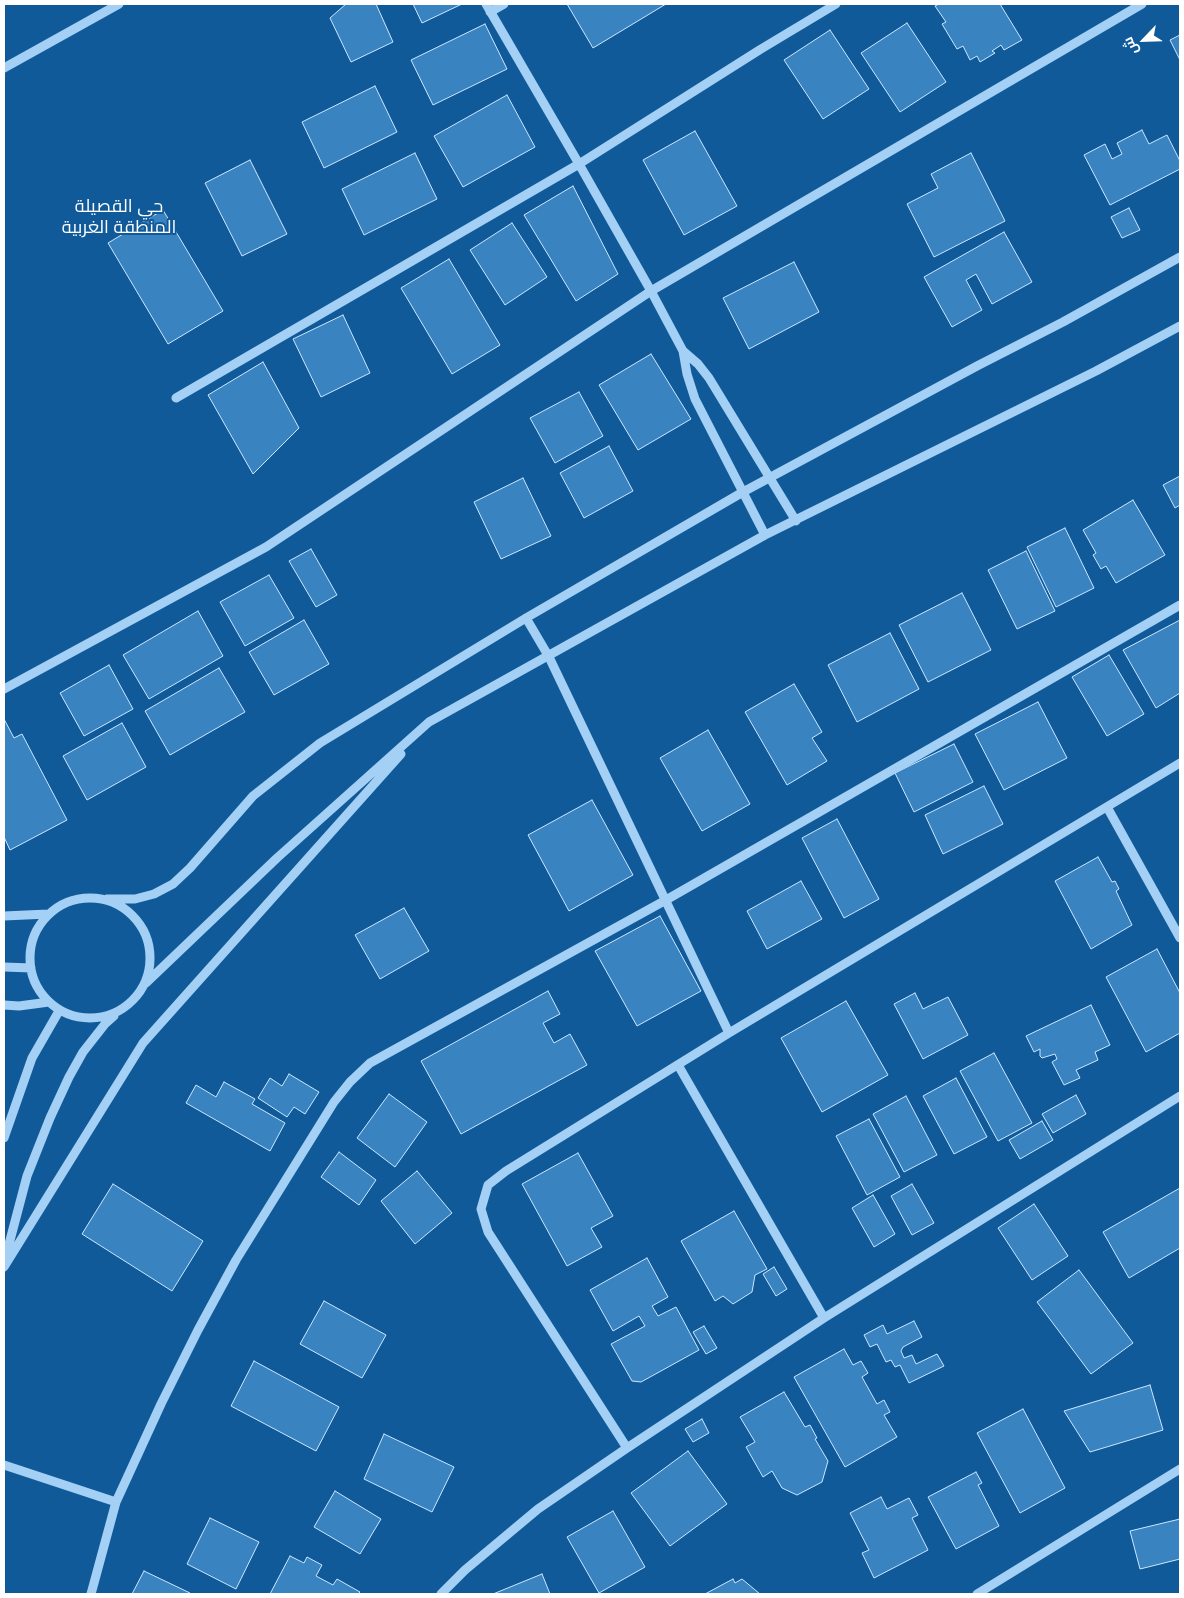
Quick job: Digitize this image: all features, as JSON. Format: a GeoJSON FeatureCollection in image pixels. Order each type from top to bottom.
{"type":"FeatureCollection","features":[{"type":"Feature","properties":{"kind":"street"},"geometry":{"type":"LineString","coordinates":[[4,68],[119,4]]}},
{"type":"Feature","properties":{"kind":"street"},"geometry":{"type":"LineString","coordinates":[[504,4],[488,8],[579,164],[683,351],[687,374],[695,399],[765,535]]}},
{"type":"Feature","properties":{"kind":"street"},"geometry":{"type":"LineString","coordinates":[[176,398],[579,164],[836,4]]}},
{"type":"Feature","properties":{"kind":"street"},"geometry":{"type":"LineString","coordinates":[[4,689],[266,547],[651,292],[1142,4]]}},
{"type":"Feature","properties":{"kind":"street"},"geometry":{"type":"LineString","coordinates":[[118,1012],[101,1018],[82,1018],[60,1011],[49,1002],[37,987],[31,968],[30,948],[36,930],[48,914],[66,902],[86,897],[107,899],[135,898],[154,894],[173,884],[190,868],[253,796],[320,743],[526,618],[743,492],[1180,257]]}},
{"type":"Feature","properties":{"kind":"street"},"geometry":{"type":"LineString","coordinates":[[146,984],[277,858],[429,722],[549,657],[765,535],[1096,372],[1180,326]]}},
{"type":"Feature","properties":{"kind":"street"},"geometry":{"type":"LineString","coordinates":[[683,351],[698,364],[709,378],[796,520]]}},
{"type":"Feature","properties":{"kind":"street"},"geometry":{"type":"LineString","coordinates":[[91,1594],[116,1502],[161,1404],[198,1330],[231,1269],[334,1102],[350,1082],[370,1063],[666,900],[1180,605]]}},
{"type":"Feature","properties":{"kind":"street"},"geometry":{"type":"LineString","coordinates":[[526,618],[549,657],[729,1033]]}},
{"type":"Feature","properties":{"kind":"street"},"geometry":{"type":"LineString","coordinates":[[4,1268],[143,1043],[429,722]]}},
{"type":"Feature","properties":{"kind":"street"},"geometry":{"type":"LineString","coordinates":[[626,1448],[488,1232],[481,1209],[488,1185],[506,1171],[729,1033],[1180,763]]}},
{"type":"Feature","properties":{"kind":"street"},"geometry":{"type":"LineString","coordinates":[[1107,807],[1180,938]]}},
{"type":"Feature","properties":{"kind":"street"},"geometry":{"type":"LineString","coordinates":[[4,1263],[27,1176],[50,1118],[83,1052],[106,1024],[141,993],[146,984],[151,963],[149,942],[141,923],[126,908],[107,899]]}},
{"type":"Feature","properties":{"kind":"street"},"geometry":{"type":"LineString","coordinates":[[4,916],[48,914]]}},
{"type":"Feature","properties":{"kind":"street"},"geometry":{"type":"LineString","coordinates":[[4,966],[31,968]]}},
{"type":"Feature","properties":{"kind":"street"},"geometry":{"type":"LineString","coordinates":[[4,1005],[19,1006],[49,1002]]}},
{"type":"Feature","properties":{"kind":"street"},"geometry":{"type":"LineString","coordinates":[[4,1138],[32,1058],[60,1011]]}},
{"type":"Feature","properties":{"kind":"street"},"geometry":{"type":"LineString","coordinates":[[678,1065],[824,1318]]}},
{"type":"Feature","properties":{"kind":"street"},"geometry":{"type":"LineString","coordinates":[[441,1594],[466,1570],[538,1509],[626,1448],[824,1318],[1180,1096]]}},
{"type":"Feature","properties":{"kind":"street"},"geometry":{"type":"LineString","coordinates":[[4,1465],[116,1502]]}},
{"type":"Feature","properties":{"kind":"street"},"geometry":{"type":"LineString","coordinates":[[977,1594],[1180,1468]]}},
{"type":"Feature","properties":{"kind":"building"},"geometry":{"type":"Polygon","coordinates":[[[346,4],[376,4],[393,42],[351,62],[330,18],[346,4]]]}},
{"type":"Feature","properties":{"kind":"building"},"geometry":{"type":"Polygon","coordinates":[[[413,4],[462,4],[422,23],[413,4]]]}},
{"type":"Feature","properties":{"kind":"building"},"geometry":{"type":"Polygon","coordinates":[[[567,4],[666,4],[593,48],[567,4]]]}},
{"type":"Feature","properties":{"kind":"building"},"geometry":{"type":"Polygon","coordinates":[[[939,4],[1000,4],[1022,40],[1004,50],[1001,45],[992,51],[995,53],[980,62],[977,56],[970,60],[963,46],[957,49],[942,24],[946,22],[935,6],[939,4]]]}},
{"type":"Feature","properties":{"kind":"building"},"geometry":{"type":"Polygon","coordinates":[[[907,23],[946,82],[900,112],[861,53],[907,23]]]}},
{"type":"Feature","properties":{"kind":"building"},"geometry":{"type":"Polygon","coordinates":[[[485,24],[507,69],[433,105],[411,60],[485,24]]]}},
{"type":"Feature","properties":{"kind":"building"},"geometry":{"type":"Polygon","coordinates":[[[830,30],[869,89],[823,119],[784,60],[830,30]]]}},
{"type":"Feature","properties":{"kind":"building"},"geometry":{"type":"Polygon","coordinates":[[[1180,35],[1180,60],[1170,40],[1180,35]]]}},
{"type":"Feature","properties":{"kind":"building"},"geometry":{"type":"Polygon","coordinates":[[[375,86],[397,132],[324,168],[302,122],[375,86]]]}},
{"type":"Feature","properties":{"kind":"building"},"geometry":{"type":"Polygon","coordinates":[[[507,95],[535,147],[463,187],[434,136],[507,95]]]}},
{"type":"Feature","properties":{"kind":"building"},"geometry":{"type":"Polygon","coordinates":[[[1142,130],[1149,144],[1167,135],[1180,161],[1180,169],[1110,205],[1084,155],[1105,144],[1112,159],[1122,154],[1117,143],[1142,130]]]}},
{"type":"Feature","properties":{"kind":"building"},"geometry":{"type":"Polygon","coordinates":[[[695,131],[737,206],[684,235],[643,160],[695,131]]]}},
{"type":"Feature","properties":{"kind":"building"},"geometry":{"type":"Polygon","coordinates":[[[415,153],[437,199],[364,235],[342,189],[415,153]]]}},
{"type":"Feature","properties":{"kind":"building"},"geometry":{"type":"Polygon","coordinates":[[[971,153],[1005,221],[934,257],[907,204],[938,188],[931,174],[971,153]]]}},
{"type":"Feature","properties":{"kind":"building"},"geometry":{"type":"Polygon","coordinates":[[[250,160],[287,234],[242,256],[205,183],[250,160]]]}},
{"type":"Feature","properties":{"kind":"building"},"geometry":{"type":"Polygon","coordinates":[[[573,186],[618,274],[576,301],[524,215],[573,186]]]}},
{"type":"Feature","properties":{"kind":"building"},"geometry":{"type":"Polygon","coordinates":[[[1129,208],[1140,230],[1122,238],[1111,217],[1129,208]]]}},
{"type":"Feature","properties":{"kind":"building"},"geometry":{"type":"Polygon","coordinates":[[[163,210],[223,311],[168,344],[108,243],[163,210]]]}},
{"type":"Feature","properties":{"kind":"building"},"geometry":{"type":"Polygon","coordinates":[[[512,223],[547,277],[505,305],[470,250],[512,223]]]}},
{"type":"Feature","properties":{"kind":"building"},"geometry":{"type":"Polygon","coordinates":[[[1004,232],[1032,282],[992,304],[976,274],[966,280],[982,310],[952,327],[924,277],[1004,232]]]}},
{"type":"Feature","properties":{"kind":"building"},"geometry":{"type":"Polygon","coordinates":[[[449,259],[500,345],[452,374],[401,288],[449,259]]]}},
{"type":"Feature","properties":{"kind":"building"},"geometry":{"type":"Polygon","coordinates":[[[794,262],[819,312],[749,349],[723,298],[794,262]]]}},
{"type":"Feature","properties":{"kind":"building"},"geometry":{"type":"Polygon","coordinates":[[[343,315],[370,373],[321,397],[293,339],[343,315]]]}},
{"type":"Feature","properties":{"kind":"building"},"geometry":{"type":"Polygon","coordinates":[[[651,354],[691,419],[638,450],[599,385],[651,354]]]}},
{"type":"Feature","properties":{"kind":"building"},"geometry":{"type":"Polygon","coordinates":[[[263,362],[299,428],[253,474],[208,395],[263,362]]]}},
{"type":"Feature","properties":{"kind":"building"},"geometry":{"type":"Polygon","coordinates":[[[579,392],[603,436],[555,463],[530,418],[579,392]]]}},
{"type":"Feature","properties":{"kind":"building"},"geometry":{"type":"Polygon","coordinates":[[[609,446],[633,491],[584,518],[560,473],[609,446]]]}},
{"type":"Feature","properties":{"kind":"building"},"geometry":{"type":"Polygon","coordinates":[[[1180,476],[1180,505],[1175,508],[1163,485],[1180,476]]]}},
{"type":"Feature","properties":{"kind":"building"},"geometry":{"type":"Polygon","coordinates":[[[523,478],[551,536],[501,559],[474,502],[523,478]]]}},
{"type":"Feature","properties":{"kind":"building"},"geometry":{"type":"Polygon","coordinates":[[[1133,500],[1165,555],[1116,583],[1106,566],[1101,569],[1093,555],[1096,553],[1083,530],[1133,500]]]}},
{"type":"Feature","properties":{"kind":"building"},"geometry":{"type":"Polygon","coordinates":[[[1065,528],[1094,588],[1056,607],[1027,547],[1065,528]]]}},
{"type":"Feature","properties":{"kind":"building"},"geometry":{"type":"Polygon","coordinates":[[[311,549],[337,595],[316,607],[289,561],[311,549]]]}},
{"type":"Feature","properties":{"kind":"building"},"geometry":{"type":"Polygon","coordinates":[[[1026,551],[1055,611],[1017,629],[988,570],[1026,551]]]}},
{"type":"Feature","properties":{"kind":"building"},"geometry":{"type":"Polygon","coordinates":[[[269,575],[294,618],[245,646],[220,602],[269,575]]]}},
{"type":"Feature","properties":{"kind":"building"},"geometry":{"type":"Polygon","coordinates":[[[962,593],[991,650],[928,682],[899,625],[962,593]]]}},
{"type":"Feature","properties":{"kind":"building"},"geometry":{"type":"Polygon","coordinates":[[[198,611],[223,656],[149,699],[123,655],[198,611]]]}},
{"type":"Feature","properties":{"kind":"building"},"geometry":{"type":"Polygon","coordinates":[[[304,620],[329,664],[274,695],[249,652],[304,620]]]}},
{"type":"Feature","properties":{"kind":"building"},"geometry":{"type":"Polygon","coordinates":[[[1180,620],[1180,693],[1156,708],[1123,650],[1180,620]]]}},
{"type":"Feature","properties":{"kind":"building"},"geometry":{"type":"Polygon","coordinates":[[[890,633],[919,689],[857,722],[828,665],[890,633]]]}},
{"type":"Feature","properties":{"kind":"building"},"geometry":{"type":"Polygon","coordinates":[[[1109,655],[1144,714],[1107,736],[1072,677],[1109,655]]]}},
{"type":"Feature","properties":{"kind":"building"},"geometry":{"type":"Polygon","coordinates":[[[109,665],[133,709],[84,736],[60,693],[109,665]]]}},
{"type":"Feature","properties":{"kind":"building"},"geometry":{"type":"Polygon","coordinates":[[[219,668],[245,712],[170,755],[145,711],[219,668]]]}},
{"type":"Feature","properties":{"kind":"building"},"geometry":{"type":"Polygon","coordinates":[[[794,684],[822,732],[812,738],[827,761],[787,785],[745,712],[794,684]]]}},
{"type":"Feature","properties":{"kind":"building"},"geometry":{"type":"Polygon","coordinates":[[[1038,702],[1067,758],[1004,790],[975,734],[1038,702]]]}},
{"type":"Feature","properties":{"kind":"building"},"geometry":{"type":"Polygon","coordinates":[[[4,719],[14,738],[22,734],[67,820],[10,850],[4,837],[4,719]]]}},
{"type":"Feature","properties":{"kind":"building"},"geometry":{"type":"Polygon","coordinates":[[[122,723],[146,767],[87,800],[63,756],[122,723]]]}},
{"type":"Feature","properties":{"kind":"building"},"geometry":{"type":"Polygon","coordinates":[[[708,730],[750,804],[702,831],[660,758],[708,730]]]}},
{"type":"Feature","properties":{"kind":"building"},"geometry":{"type":"Polygon","coordinates":[[[954,744],[973,782],[914,812],[895,773],[954,744]]]}},
{"type":"Feature","properties":{"kind":"building"},"geometry":{"type":"Polygon","coordinates":[[[984,786],[1003,824],[943,854],[925,815],[984,786]]]}},
{"type":"Feature","properties":{"kind":"building"},"geometry":{"type":"Polygon","coordinates":[[[592,800],[633,875],[569,911],[528,835],[592,800]]]}},
{"type":"Feature","properties":{"kind":"building"},"geometry":{"type":"Polygon","coordinates":[[[837,819],[879,899],[844,918],[802,838],[837,819]]]}},
{"type":"Feature","properties":{"kind":"building"},"geometry":{"type":"Polygon","coordinates":[[[1098,857],[1112,882],[1115,881],[1119,889],[1116,891],[1132,925],[1091,949],[1055,881],[1098,857]]]}},
{"type":"Feature","properties":{"kind":"building"},"geometry":{"type":"Polygon","coordinates":[[[801,881],[822,919],[767,949],[747,911],[801,881]]]}},
{"type":"Feature","properties":{"kind":"building"},"geometry":{"type":"Polygon","coordinates":[[[404,908],[429,951],[380,979],[355,935],[404,908]]]}},
{"type":"Feature","properties":{"kind":"building"},"geometry":{"type":"Polygon","coordinates":[[[660,916],[701,991],[637,1026],[595,951],[660,916]]]}},
{"type":"Feature","properties":{"kind":"building"},"geometry":{"type":"Polygon","coordinates":[[[1157,949],[1180,993],[1180,1033],[1146,1052],[1106,977],[1157,949]]]}},
{"type":"Feature","properties":{"kind":"building"},"geometry":{"type":"Polygon","coordinates":[[[548,991],[560,1014],[543,1023],[554,1043],[570,1034],[587,1065],[461,1134],[421,1061],[548,991]]]}},
{"type":"Feature","properties":{"kind":"building"},"geometry":{"type":"Polygon","coordinates":[[[915,993],[923,1009],[948,997],[968,1035],[923,1059],[894,1004],[915,993]]]}},
{"type":"Feature","properties":{"kind":"building"},"geometry":{"type":"Polygon","coordinates":[[[846,1001],[888,1075],[822,1112],[781,1038],[846,1001]]]}},
{"type":"Feature","properties":{"kind":"building"},"geometry":{"type":"Polygon","coordinates":[[[1091,1005],[1110,1045],[1095,1052],[1098,1060],[1076,1070],[1080,1078],[1064,1085],[1052,1062],[1057,1059],[1055,1054],[1042,1058],[1040,1056],[1040,1049],[1034,1052],[1026,1036],[1091,1005]]]}},
{"type":"Feature","properties":{"kind":"building"},"geometry":{"type":"Polygon","coordinates":[[[994,1053],[1032,1123],[998,1141],[960,1071],[994,1053]]]}},
{"type":"Feature","properties":{"kind":"building"},"geometry":{"type":"Polygon","coordinates":[[[289,1074],[319,1092],[305,1114],[294,1107],[287,1117],[258,1098],[270,1078],[282,1086],[289,1074]]]}},
{"type":"Feature","properties":{"kind":"building"},"geometry":{"type":"Polygon","coordinates":[[[956,1078],[987,1137],[954,1154],[923,1096],[956,1078]]]}},
{"type":"Feature","properties":{"kind":"building"},"geometry":{"type":"Polygon","coordinates":[[[224,1082],[255,1099],[252,1104],[285,1123],[270,1151],[186,1103],[196,1085],[216,1097],[224,1082]]]}},
{"type":"Feature","properties":{"kind":"building"},"geometry":{"type":"Polygon","coordinates":[[[389,1094],[427,1122],[395,1167],[357,1138],[389,1094]]]}},
{"type":"Feature","properties":{"kind":"building"},"geometry":{"type":"Polygon","coordinates":[[[1076,1095],[1086,1114],[1053,1133],[1042,1114],[1076,1095]]]}},
{"type":"Feature","properties":{"kind":"building"},"geometry":{"type":"Polygon","coordinates":[[[906,1096],[937,1155],[904,1172],[873,1114],[906,1096]]]}},
{"type":"Feature","properties":{"kind":"building"},"geometry":{"type":"Polygon","coordinates":[[[869,1119],[900,1177],[867,1195],[836,1136],[869,1119]]]}},
{"type":"Feature","properties":{"kind":"building"},"geometry":{"type":"Polygon","coordinates":[[[1042,1121],[1053,1140],[1020,1159],[1009,1140],[1042,1121]]]}},
{"type":"Feature","properties":{"kind":"building"},"geometry":{"type":"Polygon","coordinates":[[[339,1152],[376,1180],[359,1205],[321,1177],[339,1152]]]}},
{"type":"Feature","properties":{"kind":"building"},"geometry":{"type":"Polygon","coordinates":[[[578,1153],[613,1216],[591,1228],[602,1247],[567,1266],[522,1184],[578,1153]]]}},
{"type":"Feature","properties":{"kind":"building"},"geometry":{"type":"Polygon","coordinates":[[[417,1171],[452,1213],[415,1244],[381,1201],[417,1171]]]}},
{"type":"Feature","properties":{"kind":"building"},"geometry":{"type":"Polygon","coordinates":[[[113,1184],[203,1241],[172,1291],[82,1234],[113,1184]]]}},
{"type":"Feature","properties":{"kind":"building"},"geometry":{"type":"Polygon","coordinates":[[[912,1184],[934,1223],[912,1235],[891,1196],[912,1184]]]}},
{"type":"Feature","properties":{"kind":"building"},"geometry":{"type":"Polygon","coordinates":[[[1180,1188],[1180,1248],[1129,1278],[1103,1232],[1180,1188]]]}},
{"type":"Feature","properties":{"kind":"building"},"geometry":{"type":"Polygon","coordinates":[[[873,1195],[895,1234],[874,1247],[852,1208],[873,1195]]]}},
{"type":"Feature","properties":{"kind":"building"},"geometry":{"type":"Polygon","coordinates":[[[1034,1204],[1068,1256],[1032,1280],[998,1228],[1034,1204]]]}},
{"type":"Feature","properties":{"kind":"building"},"geometry":{"type":"Polygon","coordinates":[[[734,1211],[767,1269],[755,1275],[752,1292],[733,1304],[723,1296],[715,1301],[681,1241],[734,1211]]]}},
{"type":"Feature","properties":{"kind":"building"},"geometry":{"type":"Polygon","coordinates":[[[647,1258],[668,1297],[652,1306],[658,1316],[676,1307],[699,1350],[641,1382],[632,1381],[611,1344],[645,1326],[639,1316],[613,1331],[590,1290],[647,1258]]]}},
{"type":"Feature","properties":{"kind":"building"},"geometry":{"type":"Polygon","coordinates":[[[774,1267],[787,1289],[776,1296],[763,1274],[774,1267]]]}},
{"type":"Feature","properties":{"kind":"building"},"geometry":{"type":"Polygon","coordinates":[[[1079,1270],[1133,1343],[1091,1374],[1037,1302],[1079,1270]]]}},
{"type":"Feature","properties":{"kind":"building"},"geometry":{"type":"Polygon","coordinates":[[[324,1301],[386,1335],[362,1378],[300,1344],[324,1301]]]}},
{"type":"Feature","properties":{"kind":"building"},"geometry":{"type":"Polygon","coordinates":[[[914,1321],[922,1337],[903,1347],[901,1351],[904,1358],[912,1355],[916,1364],[937,1354],[944,1366],[909,1383],[900,1365],[895,1367],[891,1360],[886,1362],[877,1344],[870,1347],[864,1335],[883,1325],[887,1334],[914,1321]]]}},
{"type":"Feature","properties":{"kind":"building"},"geometry":{"type":"Polygon","coordinates":[[[704,1326],[717,1348],[706,1354],[693,1332],[704,1326]]]}},
{"type":"Feature","properties":{"kind":"building"},"geometry":{"type":"Polygon","coordinates":[[[844,1349],[853,1365],[861,1361],[868,1373],[862,1377],[877,1404],[884,1400],[890,1412],[884,1415],[897,1437],[845,1467],[794,1377],[844,1349]]]}},
{"type":"Feature","properties":{"kind":"building"},"geometry":{"type":"Polygon","coordinates":[[[254,1361],[339,1407],[316,1451],[231,1406],[254,1361]]]}},
{"type":"Feature","properties":{"kind":"building"},"geometry":{"type":"Polygon","coordinates":[[[1150,1385],[1163,1430],[1090,1452],[1064,1411],[1150,1385]]]}},
{"type":"Feature","properties":{"kind":"building"},"geometry":{"type":"Polygon","coordinates":[[[784,1392],[805,1427],[810,1425],[817,1438],[815,1439],[828,1461],[822,1482],[797,1495],[782,1488],[772,1471],[763,1477],[746,1447],[755,1442],[740,1417],[784,1392]]]}},
{"type":"Feature","properties":{"kind":"building"},"geometry":{"type":"Polygon","coordinates":[[[1023,1409],[1065,1488],[1020,1513],[977,1433],[1023,1409]]]}},
{"type":"Feature","properties":{"kind":"building"},"geometry":{"type":"Polygon","coordinates":[[[702,1419],[709,1433],[693,1442],[685,1429],[702,1419]]]}},
{"type":"Feature","properties":{"kind":"building"},"geometry":{"type":"Polygon","coordinates":[[[384,1434],[454,1467],[432,1512],[364,1479],[384,1434]]]}},
{"type":"Feature","properties":{"kind":"building"},"geometry":{"type":"Polygon","coordinates":[[[688,1451],[727,1504],[670,1546],[631,1493],[688,1451]]]}},
{"type":"Feature","properties":{"kind":"building"},"geometry":{"type":"Polygon","coordinates":[[[976,1472],[982,1483],[978,1485],[999,1526],[956,1549],[928,1497],[976,1472]]]}},
{"type":"Feature","properties":{"kind":"building"},"geometry":{"type":"Polygon","coordinates":[[[335,1491],[381,1519],[360,1554],[314,1527],[335,1491]]]}},
{"type":"Feature","properties":{"kind":"building"},"geometry":{"type":"Polygon","coordinates":[[[881,1497],[887,1509],[909,1498],[918,1515],[912,1518],[928,1550],[874,1578],[862,1553],[869,1550],[850,1513],[881,1497]]]}},
{"type":"Feature","properties":{"kind":"building"},"geometry":{"type":"Polygon","coordinates":[[[613,1511],[645,1567],[599,1593],[567,1537],[613,1511]]]}},
{"type":"Feature","properties":{"kind":"building"},"geometry":{"type":"Polygon","coordinates":[[[210,1518],[259,1542],[236,1589],[187,1564],[210,1518]]]}},
{"type":"Feature","properties":{"kind":"building"},"geometry":{"type":"Polygon","coordinates":[[[1180,1519],[1180,1559],[1140,1569],[1130,1531],[1180,1519]]]}},
{"type":"Feature","properties":{"kind":"building"},"geometry":{"type":"Polygon","coordinates":[[[290,1556],[304,1563],[307,1557],[322,1565],[316,1576],[333,1585],[337,1579],[360,1592],[358,1594],[270,1594],[290,1556]]]}},
{"type":"Feature","properties":{"kind":"building"},"geometry":{"type":"Polygon","coordinates":[[[144,1571],[190,1593],[132,1594],[144,1571]]]}},
{"type":"Feature","properties":{"kind":"building"},"geometry":{"type":"Polygon","coordinates":[[[542,1574],[550,1594],[493,1594],[542,1574]]]}},
{"type":"Feature","properties":{"kind":"building"},"geometry":{"type":"Polygon","coordinates":[[[733,1579],[735,1583],[742,1579],[760,1594],[705,1594],[733,1579]]]}},
{"type":"Feature","properties":{"kind":"district","name":"حي القصيلة المنطقة الغربية"},"geometry":{"type":"Point","coordinates":[119,217]}}]}
